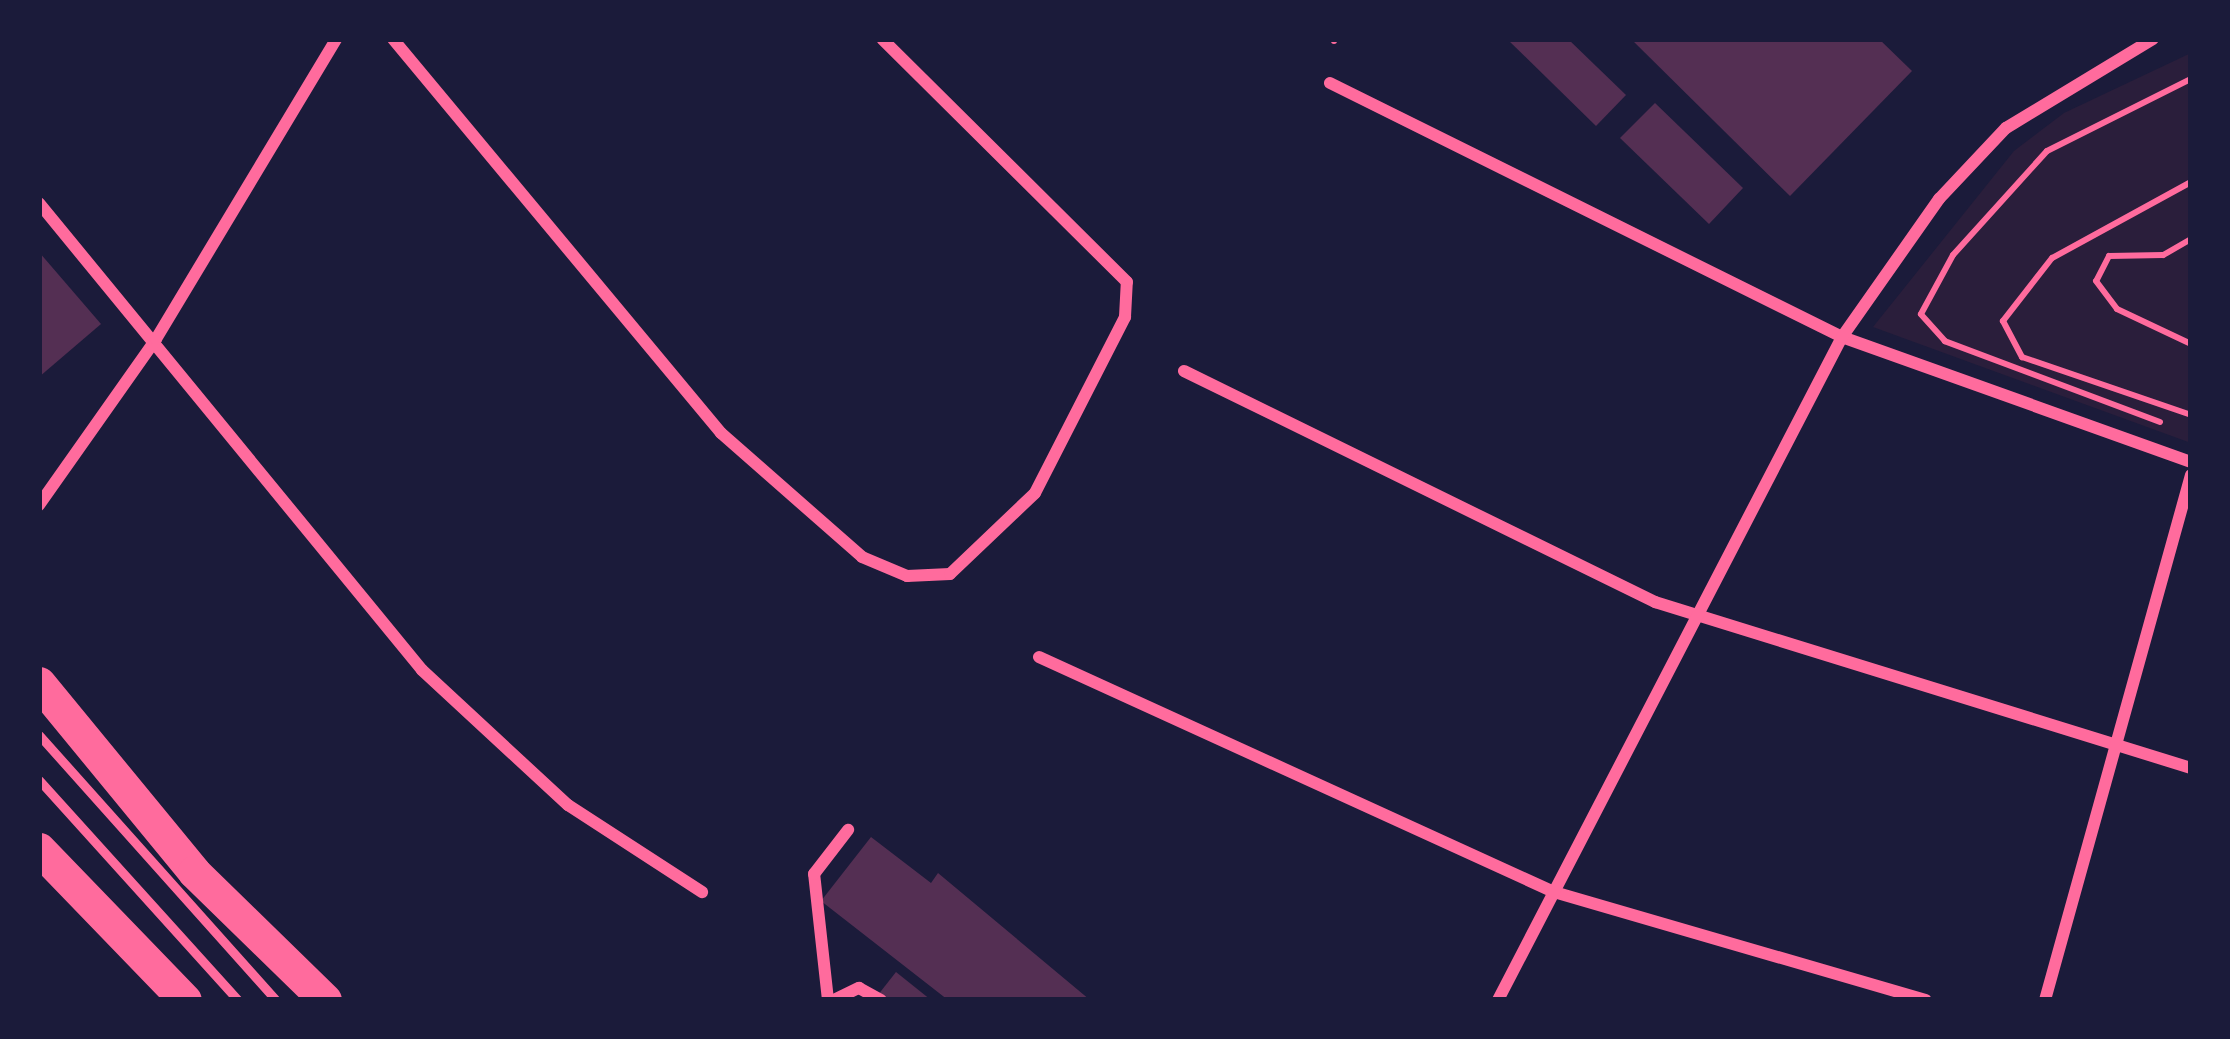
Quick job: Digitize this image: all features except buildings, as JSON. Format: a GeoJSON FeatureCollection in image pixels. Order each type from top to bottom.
{"type":"FeatureCollection","features":[{"type":"Feature","properties":{"kind":"highway"},"geometry":{"type":"LineString","coordinates":[[39,683],[194,872],[326,1000]]}},
{"type":"Feature","properties":{"kind":"highway"},"geometry":{"type":"LineString","coordinates":[[39,849],[185,1000]]}},
{"type":"Feature","properties":{"kind":"street"},"geometry":{"type":"LineString","coordinates":[[39,506],[156,339],[336,39]]}},
{"type":"Feature","properties":{"kind":"street"},"geometry":{"type":"LineString","coordinates":[[393,39],[721,433],[862,557],[908,576],[950,574],[997,540],[1034,493],[1125,317],[1126,282],[1071,219],[882,39]]}},
{"type":"Feature","properties":{"kind":"street"},"geometry":{"type":"LineString","coordinates":[[1498,1000],[1842,337],[1939,199],[2006,128],[2153,39]]}},
{"type":"Feature","properties":{"kind":"street"},"geometry":{"type":"LineString","coordinates":[[1330,83],[1842,337],[2191,462]]}},
{"type":"Feature","properties":{"kind":"street"},"geometry":{"type":"LineString","coordinates":[[39,203],[156,339],[422,670],[568,805],[703,892]]}},
{"type":"Feature","properties":{"kind":"street"},"geometry":{"type":"LineString","coordinates":[[1184,371],[1695,614],[2191,768]]}},
{"type":"Feature","properties":{"kind":"street"},"geometry":{"type":"LineString","coordinates":[[2045,1000],[2191,475]]}},
{"type":"Feature","properties":{"kind":"street"},"geometry":{"type":"LineString","coordinates":[[1039,657],[1554,892],[1926,1000]]}},
{"type":"Feature","properties":{"kind":"street"},"geometry":{"type":"LineString","coordinates":[[848,830],[814,874],[831,1000],[860,988],[881,1000]]}},
{"type":"Feature","properties":{"kind":"lane"},"geometry":{"type":"LineString","coordinates":[[39,735],[276,1000]]}},
{"type":"Feature","properties":{"kind":"lane"},"geometry":{"type":"LineString","coordinates":[[39,780],[238,1000]]}},
{"type":"Feature","properties":{"kind":"path"},"geometry":{"type":"LineString","coordinates":[[2169,426],[1945,341],[1921,314],[1953,254],[2047,151],[2191,80]]}},
{"type":"Feature","properties":{"kind":"path"},"geometry":{"type":"LineString","coordinates":[[2191,182],[2052,258],[2003,321],[2022,357],[2191,415]]}},
{"type":"Feature","properties":{"kind":"path"},"geometry":{"type":"LineString","coordinates":[[2191,239],[2163,255],[2109,256],[2096,281],[2117,309],[2191,344]]}},
{"type":"Feature","properties":{"kind":"shaded area"},"geometry":{"type":"Polygon","coordinates":[[[2191,53],[2191,443],[1873,327],[2014,151],[2064,113],[2191,53]]]}}]}
